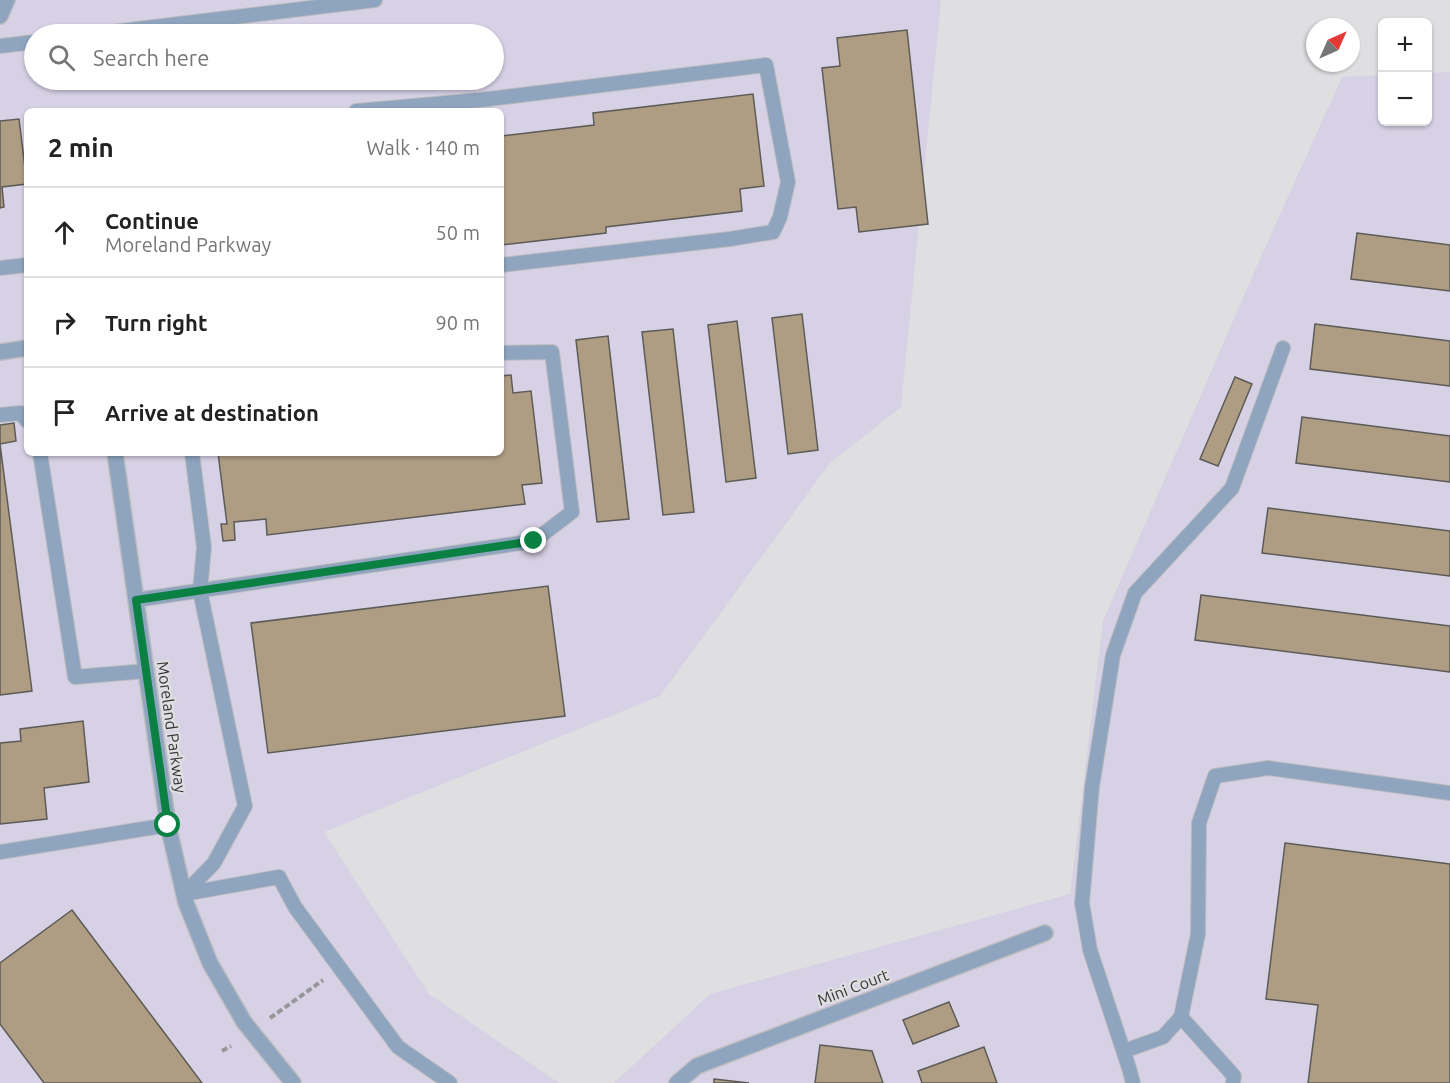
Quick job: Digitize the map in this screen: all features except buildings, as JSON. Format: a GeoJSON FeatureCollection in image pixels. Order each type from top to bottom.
{"type":"FeatureCollection","features":[{"type":"Feature","properties":{"kind":"street"},"geometry":{"type":"LineString","coordinates":[[0,16],[7,0]]}},
{"type":"Feature","properties":{"kind":"street"},"geometry":{"type":"LineString","coordinates":[[0,352],[24,348]]}},
{"type":"Feature","properties":{"kind":"street","name":"Moreland Parkway"},"geometry":{"type":"LineString","coordinates":[[115,456],[168,825],[186,903],[210,963],[244,1022],[293,1083]]}},
{"type":"Feature","properties":{"kind":"street","name":"Mini Court"},"geometry":{"type":"LineString","coordinates":[[677,1083],[697,1066],[1045,933]]}},
{"type":"Feature","properties":{"kind":"lane"},"geometry":{"type":"LineString","coordinates":[[178,24],[375,0]]}},
{"type":"Feature","properties":{"kind":"lane"},"geometry":{"type":"LineString","coordinates":[[0,46],[24,43]]}},
{"type":"Feature","properties":{"kind":"lane"},"geometry":{"type":"LineString","coordinates":[[390,108],[480,100],[766,65],[788,182],[780,217],[773,232],[504,265]]}},
{"type":"Feature","properties":{"kind":"lane"},"geometry":{"type":"LineString","coordinates":[[0,268],[24,265]]}},
{"type":"Feature","properties":{"kind":"lane"},"geometry":{"type":"LineString","coordinates":[[1133,1083],[1090,950],[1082,903],[1092,787],[1113,655],[1135,593],[1232,488],[1283,348]]}},
{"type":"Feature","properties":{"kind":"lane"},"geometry":{"type":"LineString","coordinates":[[136,600],[534,541],[572,512],[552,352],[504,353]]}},
{"type":"Feature","properties":{"kind":"lane"},"geometry":{"type":"LineString","coordinates":[[0,415],[20,413],[24,418]]}},
{"type":"Feature","properties":{"kind":"lane"},"geometry":{"type":"LineString","coordinates":[[40,456],[75,677],[146,671]]}},
{"type":"Feature","properties":{"kind":"lane"},"geometry":{"type":"LineString","coordinates":[[184,894],[214,863],[245,806],[200,591],[204,546],[192,456]]}},
{"type":"Feature","properties":{"kind":"lane"},"geometry":{"type":"LineString","coordinates":[[1124,1051],[1163,1037],[1181,1017],[1198,934],[1199,823],[1215,776],[1268,768],[1450,793]]}},
{"type":"Feature","properties":{"kind":"lane"},"geometry":{"type":"LineString","coordinates":[[0,852],[168,825]]}},
{"type":"Feature","properties":{"kind":"lane"},"geometry":{"type":"LineString","coordinates":[[184,894],[279,877],[295,907],[398,1047],[450,1083]]}},
{"type":"Feature","properties":{"kind":"lane"},"geometry":{"type":"LineString","coordinates":[[1181,1017],[1234,1076],[1233,1083]]}},
{"type":"Feature","properties":{"kind":"path"},"geometry":{"type":"LineString","coordinates":[[270,1018],[339,968]]}},
{"type":"Feature","properties":{"kind":"path"},"geometry":{"type":"LineString","coordinates":[[222,1052],[231,1046]]}},
{"type":"Feature","properties":{"kind":"shaded area"},"geometry":{"type":"Polygon","coordinates":[[[0,0],[941,0],[901,407],[830,463],[660,696],[324,832],[429,994],[559,1083],[0,1083],[0,0]]]}},
{"type":"Feature","properties":{"kind":"shaded area"},"geometry":{"type":"Polygon","coordinates":[[[1450,72],[1450,1083],[614,1083],[710,994],[1070,894],[1103,621],[1259,261],[1342,77],[1378,75],[1378,126],[1432,126],[1432,73],[1450,72]]]}},
{"type":"Feature","properties":{"kind":"route"},"geometry":{"type":"LineString","coordinates":[[168,825],[136,600],[534,541]]}}]}
